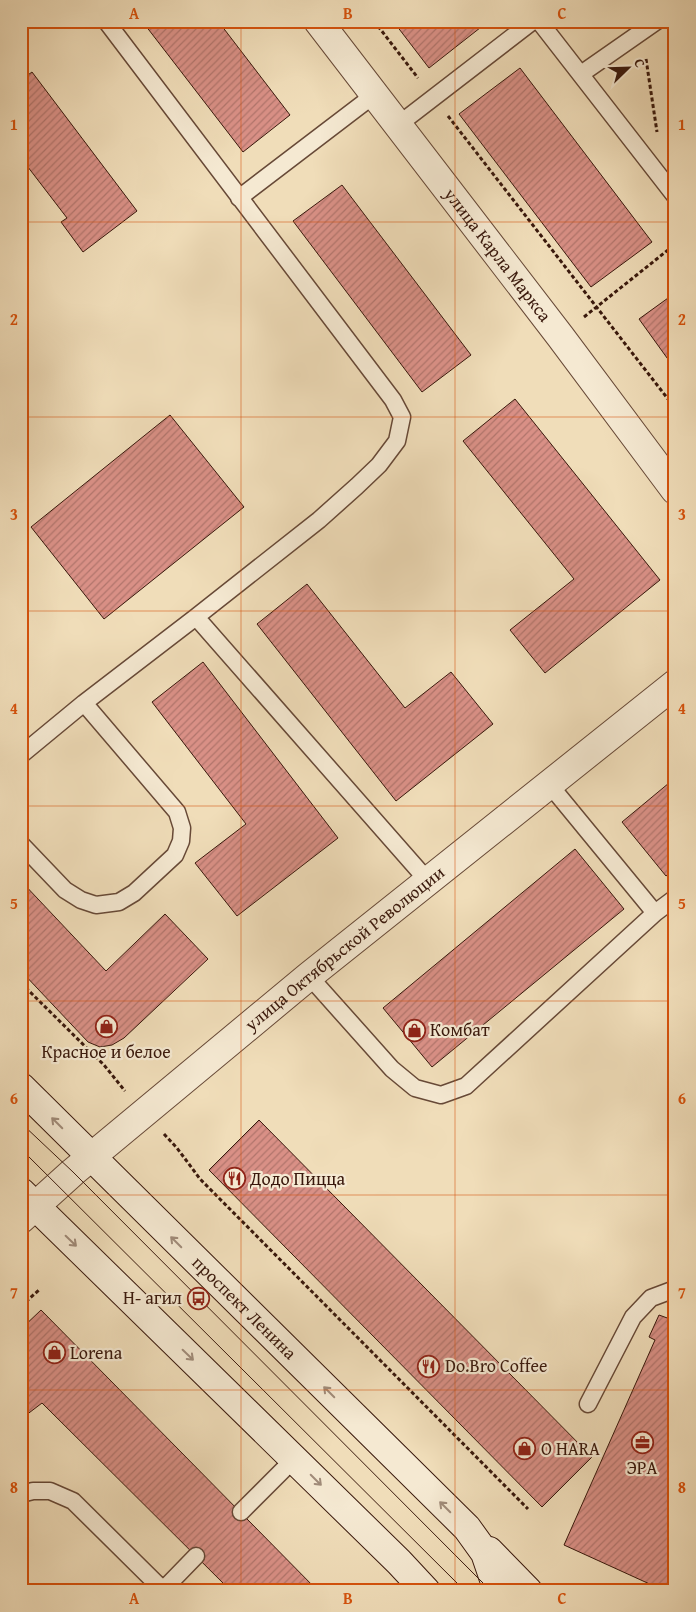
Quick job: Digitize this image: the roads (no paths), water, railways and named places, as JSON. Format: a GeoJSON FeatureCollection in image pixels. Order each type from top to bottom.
{"type":"FeatureCollection","features":[{"type":"Feature","properties":{"kind":"street","name":"улица Карла Маркса"},"geometry":{"type":"LineString","coordinates":[[318,21],[560,336],[675,490]]}},
{"type":"Feature","properties":{"kind":"street","name":"улица Октябрьской Революции"},"geometry":{"type":"LineString","coordinates":[[26,1206],[59,1185],[309,976],[675,684]]}},
{"type":"Feature","properties":{"kind":"street","name":"проспект Ленина"},"geometry":{"type":"LineString","coordinates":[[21,1087],[467,1528],[528,1591]]}},
{"type":"Feature","properties":{"kind":"street"},"geometry":{"type":"LineString","coordinates":[[26,1206],[294,1459],[426,1591]]}},
{"type":"Feature","properties":{"kind":"street","name":"проспект Ленина"},"geometry":{"type":"LineString","coordinates":[[467,1528],[485,1553],[498,1591]]}},
{"type":"Feature","properties":{"kind":"lane"},"geometry":{"type":"LineString","coordinates":[[21,755],[84,703],[319,520],[379,465],[397,441],[402,417],[394,400],[106,21]]}},
{"type":"Feature","properties":{"kind":"lane"},"geometry":{"type":"LineString","coordinates":[[398,126],[533,21]]}},
{"type":"Feature","properties":{"kind":"lane"},"geometry":{"type":"LineString","coordinates":[[539,21],[675,196]]}},
{"type":"Feature","properties":{"kind":"lane"},"geometry":{"type":"LineString","coordinates":[[581,74],[657,21]]}},
{"type":"Feature","properties":{"kind":"lane"},"geometry":{"type":"LineString","coordinates":[[239,198],[374,94]]}},
{"type":"Feature","properties":{"kind":"lane"},"geometry":{"type":"LineString","coordinates":[[196,617],[428,881]]}},
{"type":"Feature","properties":{"kind":"lane"},"geometry":{"type":"LineString","coordinates":[[21,844],[64,890],[81,900],[96,905],[119,902],[134,893],[175,855],[181,841],[182,828],[176,812],[84,703]]}},
{"type":"Feature","properties":{"kind":"lane"},"geometry":{"type":"LineString","coordinates":[[549,784],[655,913]]}},
{"type":"Feature","properties":{"kind":"lane"},"geometry":{"type":"LineString","coordinates":[[309,976],[392,1069],[415,1088],[441,1095],[466,1086],[655,913],[675,898]]}},
{"type":"Feature","properties":{"kind":"lane"},"geometry":{"type":"LineString","coordinates":[[588,1404],[633,1317],[651,1298],[675,1289]]}},
{"type":"Feature","properties":{"kind":"lane"},"geometry":{"type":"LineString","coordinates":[[241,1512],[294,1459]]}},
{"type":"Feature","properties":{"kind":"lane"},"geometry":{"type":"LineString","coordinates":[[21,1494],[32,1490],[50,1491],[73,1501],[164,1590],[196,1556]]}},
{"type":"Feature","properties":{"kind":"tram line"},"geometry":{"type":"LineString","coordinates":[[21,1123],[73,1172],[491,1591]]}},
{"type":"Feature","properties":{"kind":"tram line"},"geometry":{"type":"LineString","coordinates":[[21,1149],[465,1591]]}},
{"type":"Feature","properties":{"kind":"place","name":"Красное и белое"},"geometry":{"type":"Point","coordinates":[106,1027]}},
{"type":"Feature","properties":{"kind":"place","name":"Комбат"},"geometry":{"type":"Point","coordinates":[414,1030]}},
{"type":"Feature","properties":{"kind":"place","name":"Додо Пицца"},"geometry":{"type":"Point","coordinates":[234,1179]}},
{"type":"Feature","properties":{"kind":"place","name":"Н- агил"},"geometry":{"type":"Point","coordinates":[198,1298]}},
{"type":"Feature","properties":{"kind":"place","name":"Lorena"},"geometry":{"type":"Point","coordinates":[54,1353]}},
{"type":"Feature","properties":{"kind":"place","name":"Do.Bro Coffee"},"geometry":{"type":"Point","coordinates":[429,1366]}},
{"type":"Feature","properties":{"kind":"place","name":"ЭРА"},"geometry":{"type":"Point","coordinates":[642,1443]}},
{"type":"Feature","properties":{"kind":"place","name":"O HARA"},"geometry":{"type":"Point","coordinates":[525,1449]}}]}
